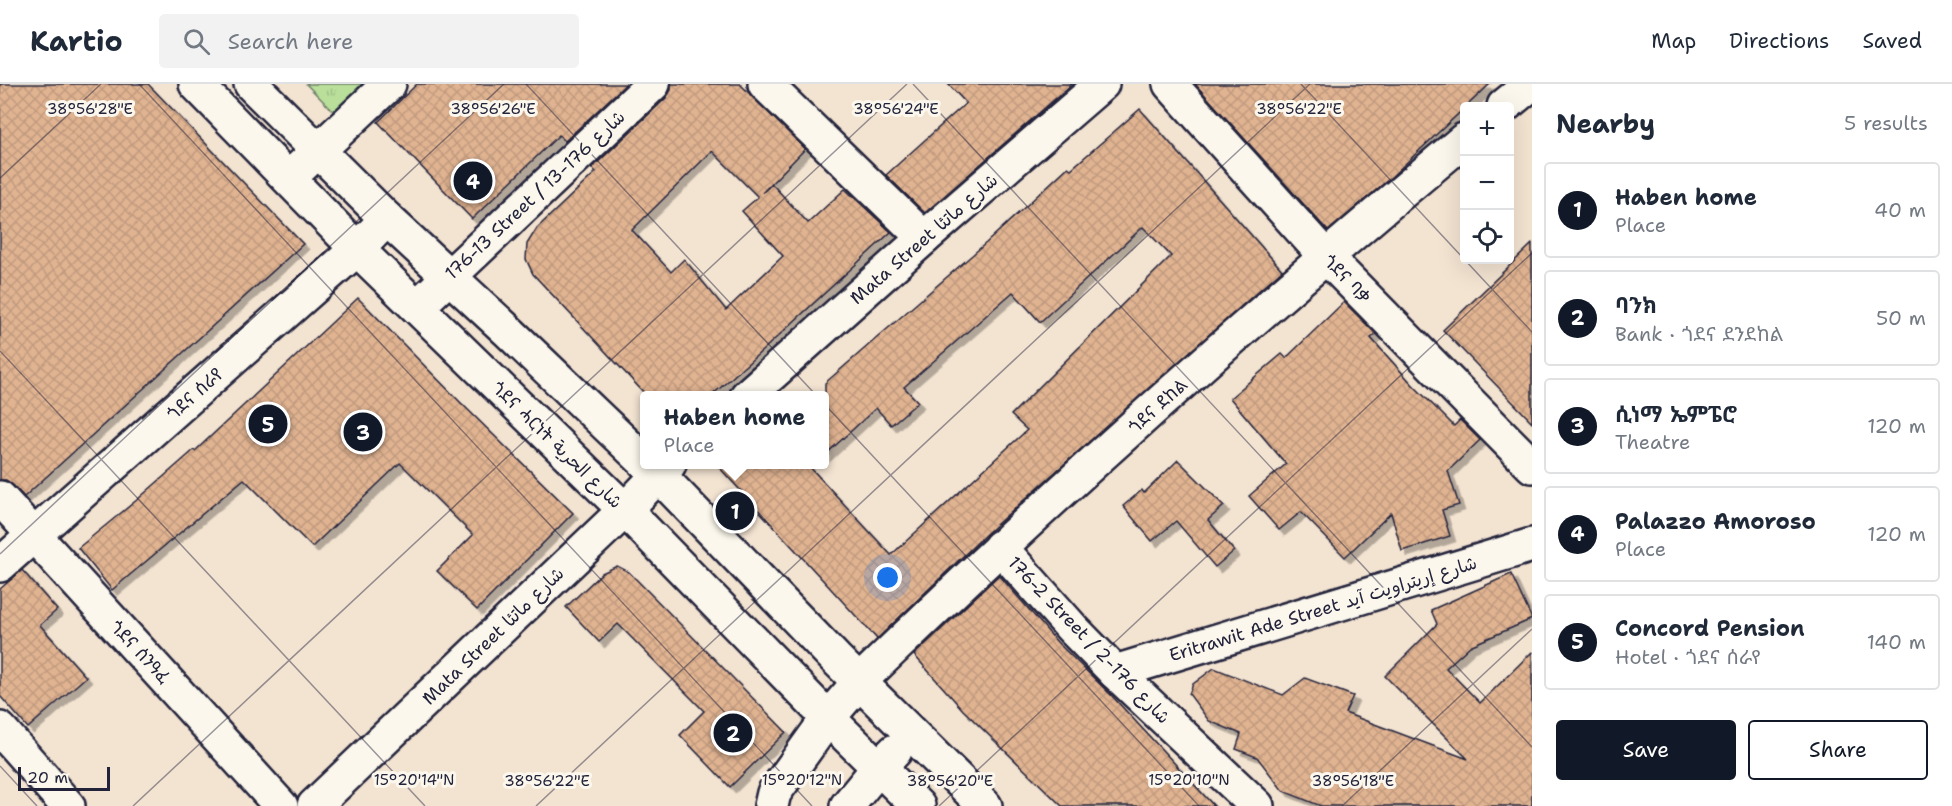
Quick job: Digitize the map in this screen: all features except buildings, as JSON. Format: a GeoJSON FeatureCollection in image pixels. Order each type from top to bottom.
{"type":"FeatureCollection","features":[{"type":"Feature","properties":{"kind":"street","name":"ጎደና ሓርነት شارع الحرية"},"geometry":{"type":"LineString","coordinates":[[196,84],[357,249],[625,510],[828,718],[918,806]]}},
{"type":"Feature","properties":{"kind":"street"},"geometry":{"type":"LineString","coordinates":[[251,84],[448,277],[640,452]]}},
{"type":"Feature","properties":{"kind":"street"},"geometry":{"type":"LineString","coordinates":[[289,178],[389,84]]}},
{"type":"Feature","properties":{"kind":"street","name":"176-13 Street / شارع 176-13"},"geometry":{"type":"LineString","coordinates":[[417,307],[654,84]]}},
{"type":"Feature","properties":{"kind":"street"},"geometry":{"type":"LineString","coordinates":[[765,84],[924,238]]}},
{"type":"Feature","properties":{"kind":"street","name":"Mata Street شارع ماتئا"},"geometry":{"type":"LineString","coordinates":[[753,391],[924,238],[1102,84]]}},
{"type":"Feature","properties":{"kind":"street","name":"ጎደና ባቃ"},"geometry":{"type":"LineString","coordinates":[[1170,84],[1325,256],[1532,466]]}},
{"type":"Feature","properties":{"kind":"street"},"geometry":{"type":"LineString","coordinates":[[1509,102],[1531,84]]}},
{"type":"Feature","properties":{"kind":"street","name":"ጎደና ደከል"},"geometry":{"type":"LineString","coordinates":[[768,802],[828,718],[860,681],[1000,547],[1325,256],[1460,143]]}},
{"type":"Feature","properties":{"kind":"street","name":"ጎደና ሰራየ"},"geometry":{"type":"LineString","coordinates":[[0,565],[357,249],[387,219]]}},
{"type":"Feature","properties":{"kind":"street","name":"Mata Street شارع ماتئا"},"geometry":{"type":"LineString","coordinates":[[314,806],[625,510],[653,469]]}},
{"type":"Feature","properties":{"kind":"street"},"geometry":{"type":"LineString","coordinates":[[658,469],[836,659],[985,806]]}},
{"type":"Feature","properties":{"kind":"street","name":"ጎደና ሰንዓፈ"},"geometry":{"type":"LineString","coordinates":[[0,498],[281,806]]}},
{"type":"Feature","properties":{"kind":"street","name":"Eritrawit Ade Street شارع إريتراويت آيد"},"geometry":{"type":"LineString","coordinates":[[1115,672],[1532,545]]}},
{"type":"Feature","properties":{"kind":"street","name":"176-2 Street / شارع 176-2"},"geometry":{"type":"LineString","coordinates":[[1000,547],[1072,628],[1115,672],[1257,806]]}},
{"type":"Feature","properties":{"kind":"street"},"geometry":{"type":"LineString","coordinates":[[0,729],[68,806]]}},
{"type":"Feature","properties":{"kind":"street"},"geometry":{"type":"LineString","coordinates":[[847,806],[879,766],[913,735]]}},
{"type":"Feature","properties":{"kind":"green space"},"geometry":{"type":"Polygon","coordinates":[[[306,84],[362,84],[334,112],[306,84]]]}},
{"type":"Feature","properties":{"kind":"place","name":"Palazzo Amoroso"},"geometry":{"type":"Point","coordinates":[473,181]}},
{"type":"Feature","properties":{"kind":"place","name":"Concord Pension"},"geometry":{"type":"Point","coordinates":[268,424]}},
{"type":"Feature","properties":{"kind":"place","name":"ሲነማ ኤምፔሮ"},"geometry":{"type":"Point","coordinates":[363,432]}},
{"type":"Feature","properties":{"kind":"place","name":"Haben home"},"geometry":{"type":"Point","coordinates":[735,511]}},
{"type":"Feature","properties":{"kind":"place","name":"ባንክ"},"geometry":{"type":"Point","coordinates":[733,733]}}]}
